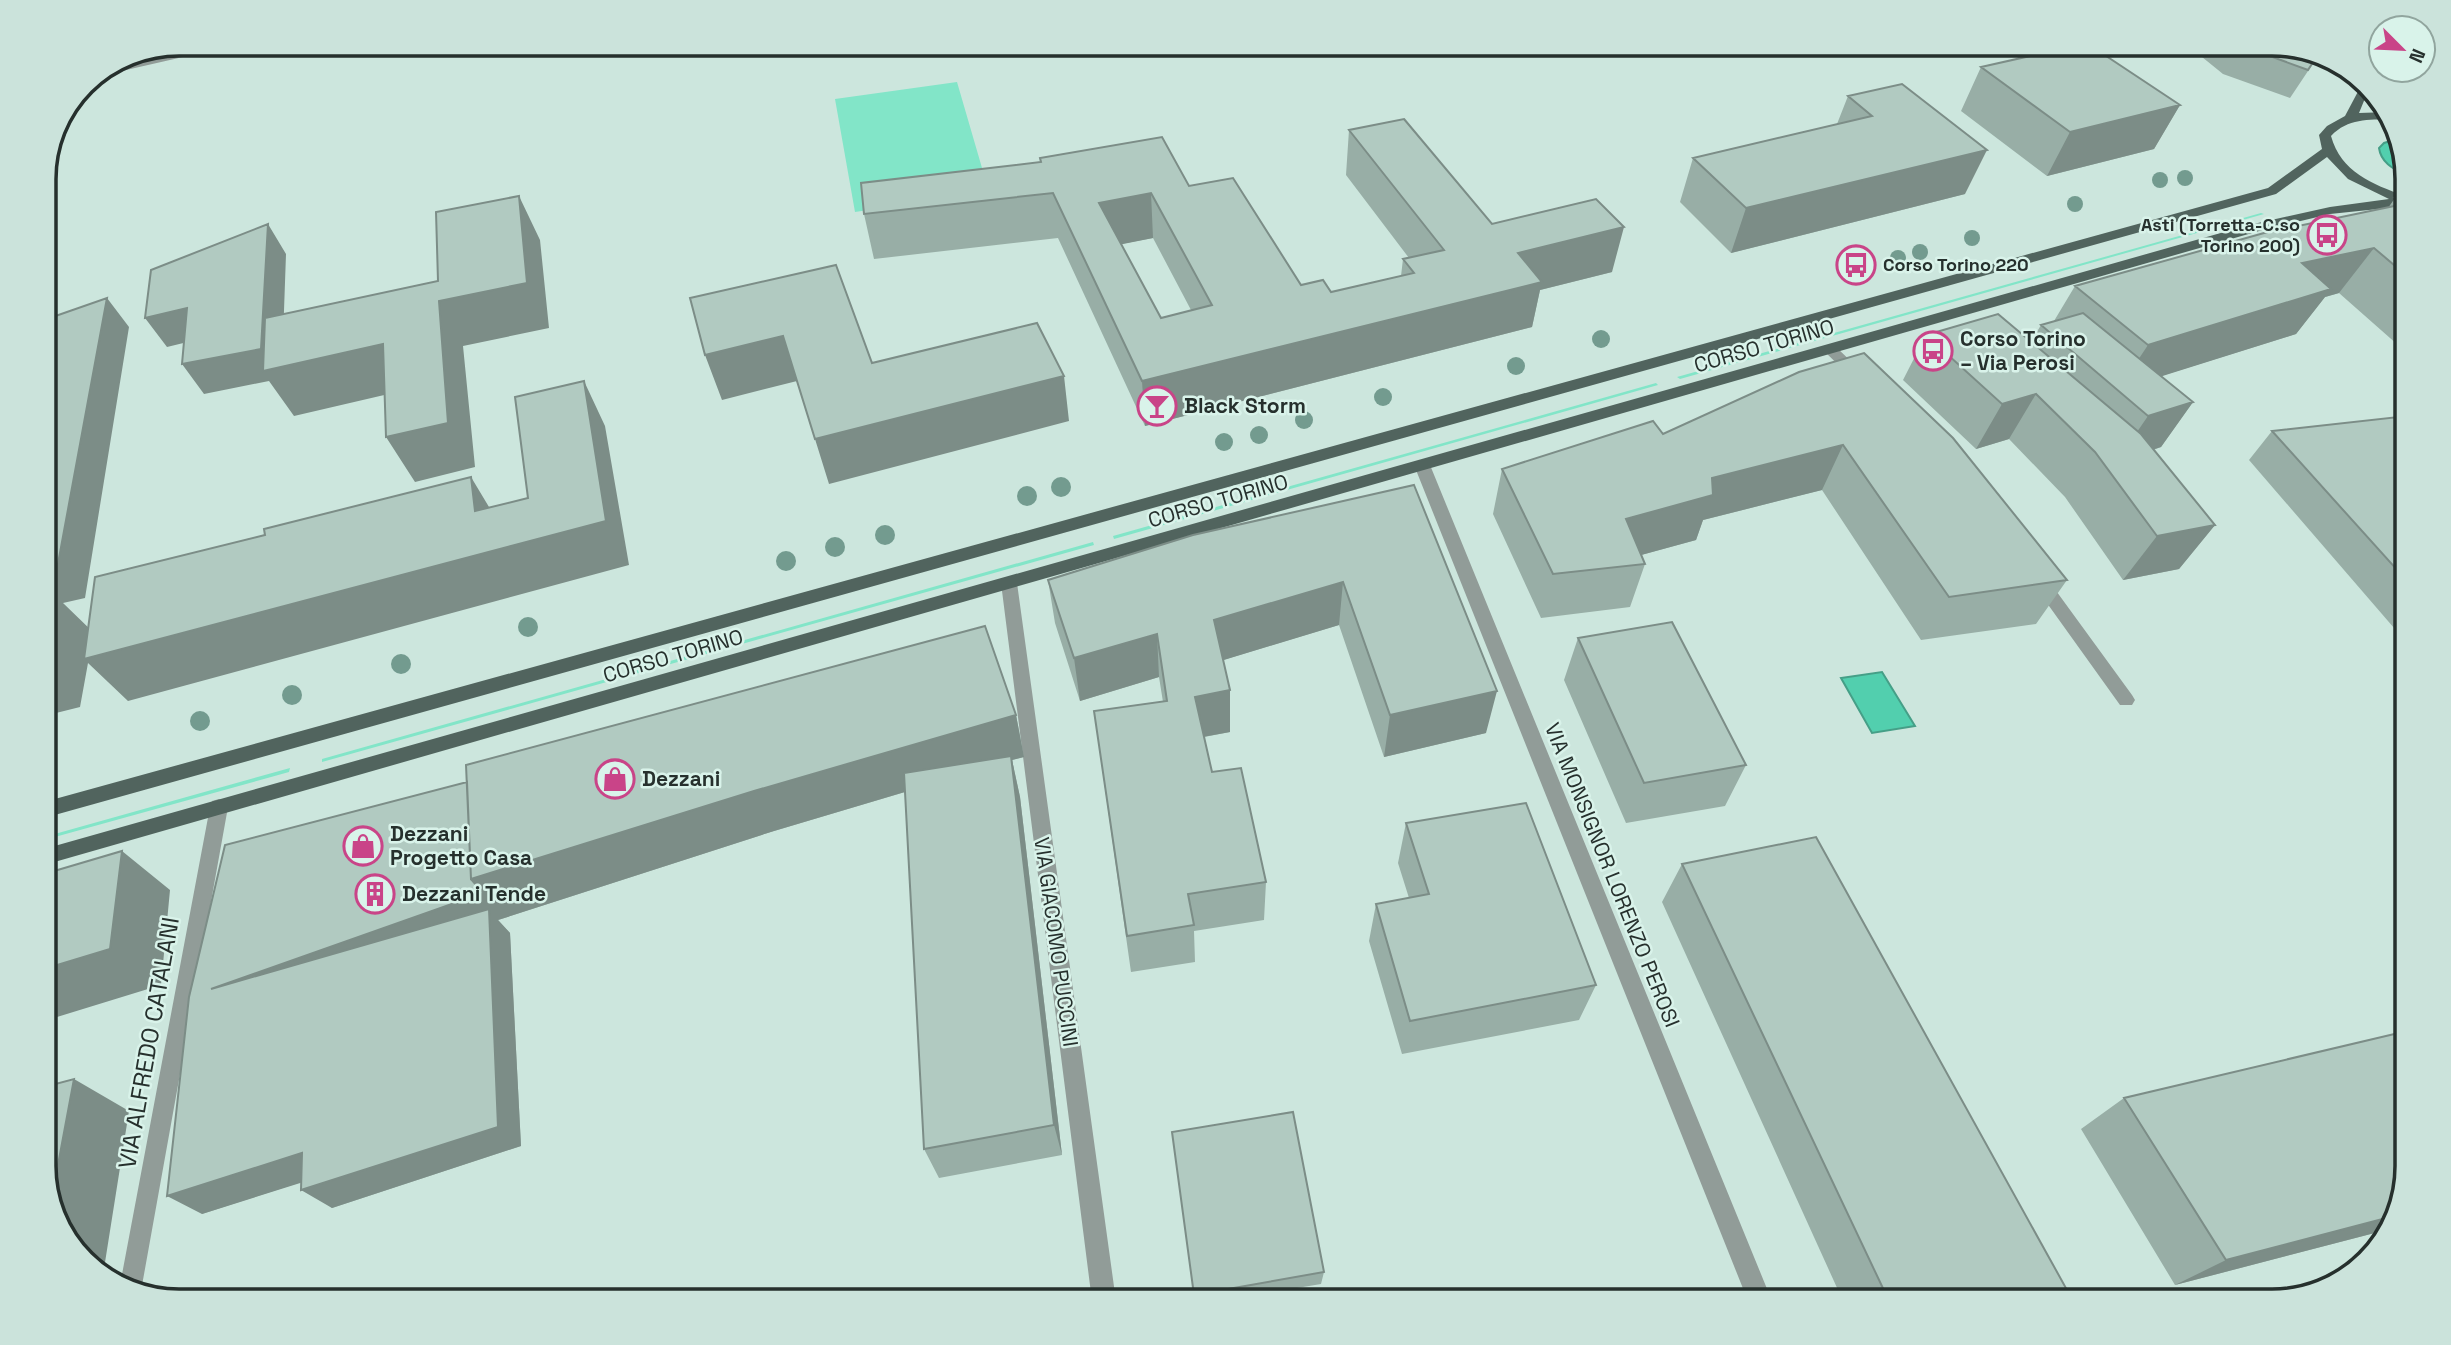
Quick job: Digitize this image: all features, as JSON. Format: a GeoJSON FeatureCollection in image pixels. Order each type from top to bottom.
{"type":"FeatureCollection","features":[{"type":"Feature","properties":{"kind":"main road"},"geometry":{"type":"LineString","coordinates":[[2351,117],[2361,95]]}},
{"type":"Feature","properties":{"kind":"main road"},"geometry":{"type":"LineString","coordinates":[[2377,116],[2351,117],[2334,124],[2325,135],[2327,151],[2337,164],[2357,180],[2395,197]]}},
{"type":"Feature","properties":{"kind":"main road","name":"CORSO TORINO"},"geometry":{"type":"LineString","coordinates":[[56,807],[2272,191],[2327,151]]}},
{"type":"Feature","properties":{"kind":"main road","name":"CORSO TORINO"},"geometry":{"type":"LineString","coordinates":[[56,854],[2313,212],[2395,202]]}},
{"type":"Feature","properties":{"kind":"street"},"geometry":{"type":"LineString","coordinates":[[135,65],[169,57]]}},
{"type":"Feature","properties":{"kind":"street"},"geometry":{"type":"LineString","coordinates":[[1830,349],[1868,386]]}},
{"type":"Feature","properties":{"kind":"street","name":"VIA MONSIGNOR LORENZO PEROSI"},"geometry":{"type":"LineString","coordinates":[[1422,465],[1755,1289]]}},
{"type":"Feature","properties":{"kind":"street"},"geometry":{"type":"LineString","coordinates":[[2029,565],[2126,701]]}},
{"type":"Feature","properties":{"kind":"street","name":"VIA GIACOMO PUCCINI"},"geometry":{"type":"LineString","coordinates":[[1009,583],[1102,1289]]}},
{"type":"Feature","properties":{"kind":"street","name":"VIA ALFREDO CATALANI"},"geometry":{"type":"LineString","coordinates":[[133,1279],[219,807]]}},
{"type":"Feature","properties":{"kind":"shaded area"},"geometry":{"type":"Polygon","coordinates":[[[957,82],[989,192],[855,212],[835,99],[957,82]]]}},
{"type":"Feature","properties":{"kind":"shaded area"},"geometry":{"type":"Polygon","coordinates":[[[2389,142],[2395,168],[2382,158],[2379,148],[2389,142]]]}},
{"type":"Feature","properties":{"kind":"shaded area"},"geometry":{"type":"Polygon","coordinates":[[[2264,214],[1680,379],[1677,377],[2264,214]]]}},
{"type":"Feature","properties":{"kind":"shaded area"},"geometry":{"type":"Polygon","coordinates":[[[1656,383],[1658,385],[1114,539],[1113,536],[1656,383]]]}},
{"type":"Feature","properties":{"kind":"shaded area"},"geometry":{"type":"Polygon","coordinates":[[[1093,542],[1094,545],[322,762],[322,759],[1093,542]]]}},
{"type":"Feature","properties":{"kind":"shaded area"},"geometry":{"type":"Polygon","coordinates":[[[1882,672],[1915,726],[1872,733],[1841,678],[1882,672]]]}},
{"type":"Feature","properties":{"kind":"shaded area"},"geometry":{"type":"Polygon","coordinates":[[[290,768],[289,772],[56,837],[56,834],[290,768]]]}},
{"type":"Feature","properties":{"kind":"building"},"geometry":{"type":"Polygon","coordinates":[[[2030,56],[2106,56],[2180,105],[2070,132],[1981,67],[2030,56]]]}},
{"type":"Feature","properties":{"kind":"building"},"geometry":{"type":"Polygon","coordinates":[[[2270,56],[2313,63],[2308,70],[2270,56]]]}},
{"type":"Feature","properties":{"kind":"building"},"geometry":{"type":"Polygon","coordinates":[[[1902,84],[1987,150],[1746,208],[1693,158],[1872,116],[1848,96],[1902,84]]]}},
{"type":"Feature","properties":{"kind":"building"},"geometry":{"type":"Polygon","coordinates":[[[1404,119],[1492,224],[1596,199],[1624,227],[1518,253],[1542,282],[1142,381],[1053,193],[864,214],[861,183],[1041,162],[1040,158],[1162,137],[1189,186],[1233,178],[1301,285],[1323,280],[1331,292],[1414,273],[1403,259],[1444,250],[1349,130],[1404,119]],[[1151,193],[1099,203],[1161,318],[1212,305],[1151,193]]]}},
{"type":"Feature","properties":{"kind":"building"},"geometry":{"type":"Polygon","coordinates":[[[519,196],[527,283],[439,301],[448,423],[386,437],[383,344],[263,371],[265,318],[438,281],[436,212],[519,196]]]}},
{"type":"Feature","properties":{"kind":"building"},"geometry":{"type":"Polygon","coordinates":[[[2395,206],[2395,266],[2374,248],[2302,263],[2331,289],[2148,345],[2075,286],[2264,233],[2395,206]]]}},
{"type":"Feature","properties":{"kind":"building"},"geometry":{"type":"Polygon","coordinates":[[[268,224],[261,349],[182,364],[187,308],[145,318],[151,270],[268,224]]]}},
{"type":"Feature","properties":{"kind":"building"},"geometry":{"type":"Polygon","coordinates":[[[836,265],[872,363],[1037,323],[1064,376],[815,439],[783,336],[705,355],[690,298],[836,265]]]}},
{"type":"Feature","properties":{"kind":"building"},"geometry":{"type":"Polygon","coordinates":[[[107,298],[56,569],[56,316],[107,298]]]}},
{"type":"Feature","properties":{"kind":"building"},"geometry":{"type":"Polygon","coordinates":[[[2083,313],[2193,402],[2148,416],[2041,325],[2083,313]]]}},
{"type":"Feature","properties":{"kind":"building"},"geometry":{"type":"Polygon","coordinates":[[[1998,314],[2141,434],[2215,525],[2157,536],[2095,452],[2036,394],[2002,404],[1926,335],[1998,314]]]}},
{"type":"Feature","properties":{"kind":"building"},"geometry":{"type":"Polygon","coordinates":[[[1864,353],[1953,438],[2067,580],[1949,597],[1843,445],[1712,478],[1713,495],[1626,519],[1645,564],[1553,574],[1502,469],[1653,421],[1663,434],[1799,372],[1864,353]]]}},
{"type":"Feature","properties":{"kind":"building"},"geometry":{"type":"Polygon","coordinates":[[[584,381],[606,521],[84,659],[95,577],[265,535],[264,529],[471,477],[475,511],[528,498],[515,397],[584,381]]]}},
{"type":"Feature","properties":{"kind":"building"},"geometry":{"type":"Polygon","coordinates":[[[2395,417],[2395,568],[2272,431],[2395,417]]]}},
{"type":"Feature","properties":{"kind":"building"},"geometry":{"type":"Polygon","coordinates":[[[1414,485],[1497,691],[1390,715],[1343,582],[1214,620],[1230,690],[1195,697],[1212,772],[1241,768],[1266,882],[1188,894],[1194,925],[1127,936],[1094,711],[1167,701],[1157,634],[1074,658],[1048,580],[1193,535],[1414,485]]]}},
{"type":"Feature","properties":{"kind":"building"},"geometry":{"type":"Polygon","coordinates":[[[1672,622],[1746,765],[1644,783],[1578,638],[1672,622]]]}},
{"type":"Feature","properties":{"kind":"building"},"geometry":{"type":"Polygon","coordinates":[[[985,626],[1016,715],[754,791],[471,879],[466,765],[985,626]]]}},
{"type":"Feature","properties":{"kind":"building"},"geometry":{"type":"Polygon","coordinates":[[[1011,756],[1054,1125],[924,1149],[904,773],[1011,756]]]}},
{"type":"Feature","properties":{"kind":"building"},"geometry":{"type":"Polygon","coordinates":[[[467,782],[471,879],[483,893],[211,989],[489,909],[498,1127],[301,1190],[302,1153],[167,1196],[189,997],[225,845],[467,782]]]}},
{"type":"Feature","properties":{"kind":"building"},"geometry":{"type":"Polygon","coordinates":[[[1526,803],[1596,985],[1410,1021],[1376,904],[1429,894],[1406,823],[1526,803]]]}},
{"type":"Feature","properties":{"kind":"building"},"geometry":{"type":"Polygon","coordinates":[[[1816,837],[2066,1289],[1883,1289],[1682,864],[1816,837]]]}},
{"type":"Feature","properties":{"kind":"building"},"geometry":{"type":"Polygon","coordinates":[[[122,851],[110,949],[56,965],[56,870],[122,851]]]}},
{"type":"Feature","properties":{"kind":"building"},"geometry":{"type":"Polygon","coordinates":[[[2395,1034],[2394,1182],[2382,1219],[2226,1260],[2124,1098],[2395,1034]]]}},
{"type":"Feature","properties":{"kind":"building"},"geometry":{"type":"Polygon","coordinates":[[[74,1079],[56,1175],[56,1174],[56,1084],[74,1079]]]}},
{"type":"Feature","properties":{"kind":"building"},"geometry":{"type":"Polygon","coordinates":[[[1293,1112],[1324,1272],[1228,1289],[1193,1289],[1172,1132],[1293,1112]]]}},
{"type":"Feature","properties":{"kind":"place","name":"Asti (Torretta-C.so Torino 200)"},"geometry":{"type":"Point","coordinates":[2327,235]}},
{"type":"Feature","properties":{"kind":"place","name":"Corso Torino 220"},"geometry":{"type":"Point","coordinates":[1856,265]}},
{"type":"Feature","properties":{"kind":"place","name":"Corso Torino – Via Perosi"},"geometry":{"type":"Point","coordinates":[1933,351]}},
{"type":"Feature","properties":{"kind":"place","name":"Black Storm"},"geometry":{"type":"Point","coordinates":[1157,406]}},
{"type":"Feature","properties":{"kind":"place","name":"Dezzani"},"geometry":{"type":"Point","coordinates":[615,779]}},
{"type":"Feature","properties":{"kind":"place","name":"Dezzani Progetto Casa"},"geometry":{"type":"Point","coordinates":[363,846]}},
{"type":"Feature","properties":{"kind":"place","name":"Dezzani Tende"},"geometry":{"type":"Point","coordinates":[375,894]}}]}
